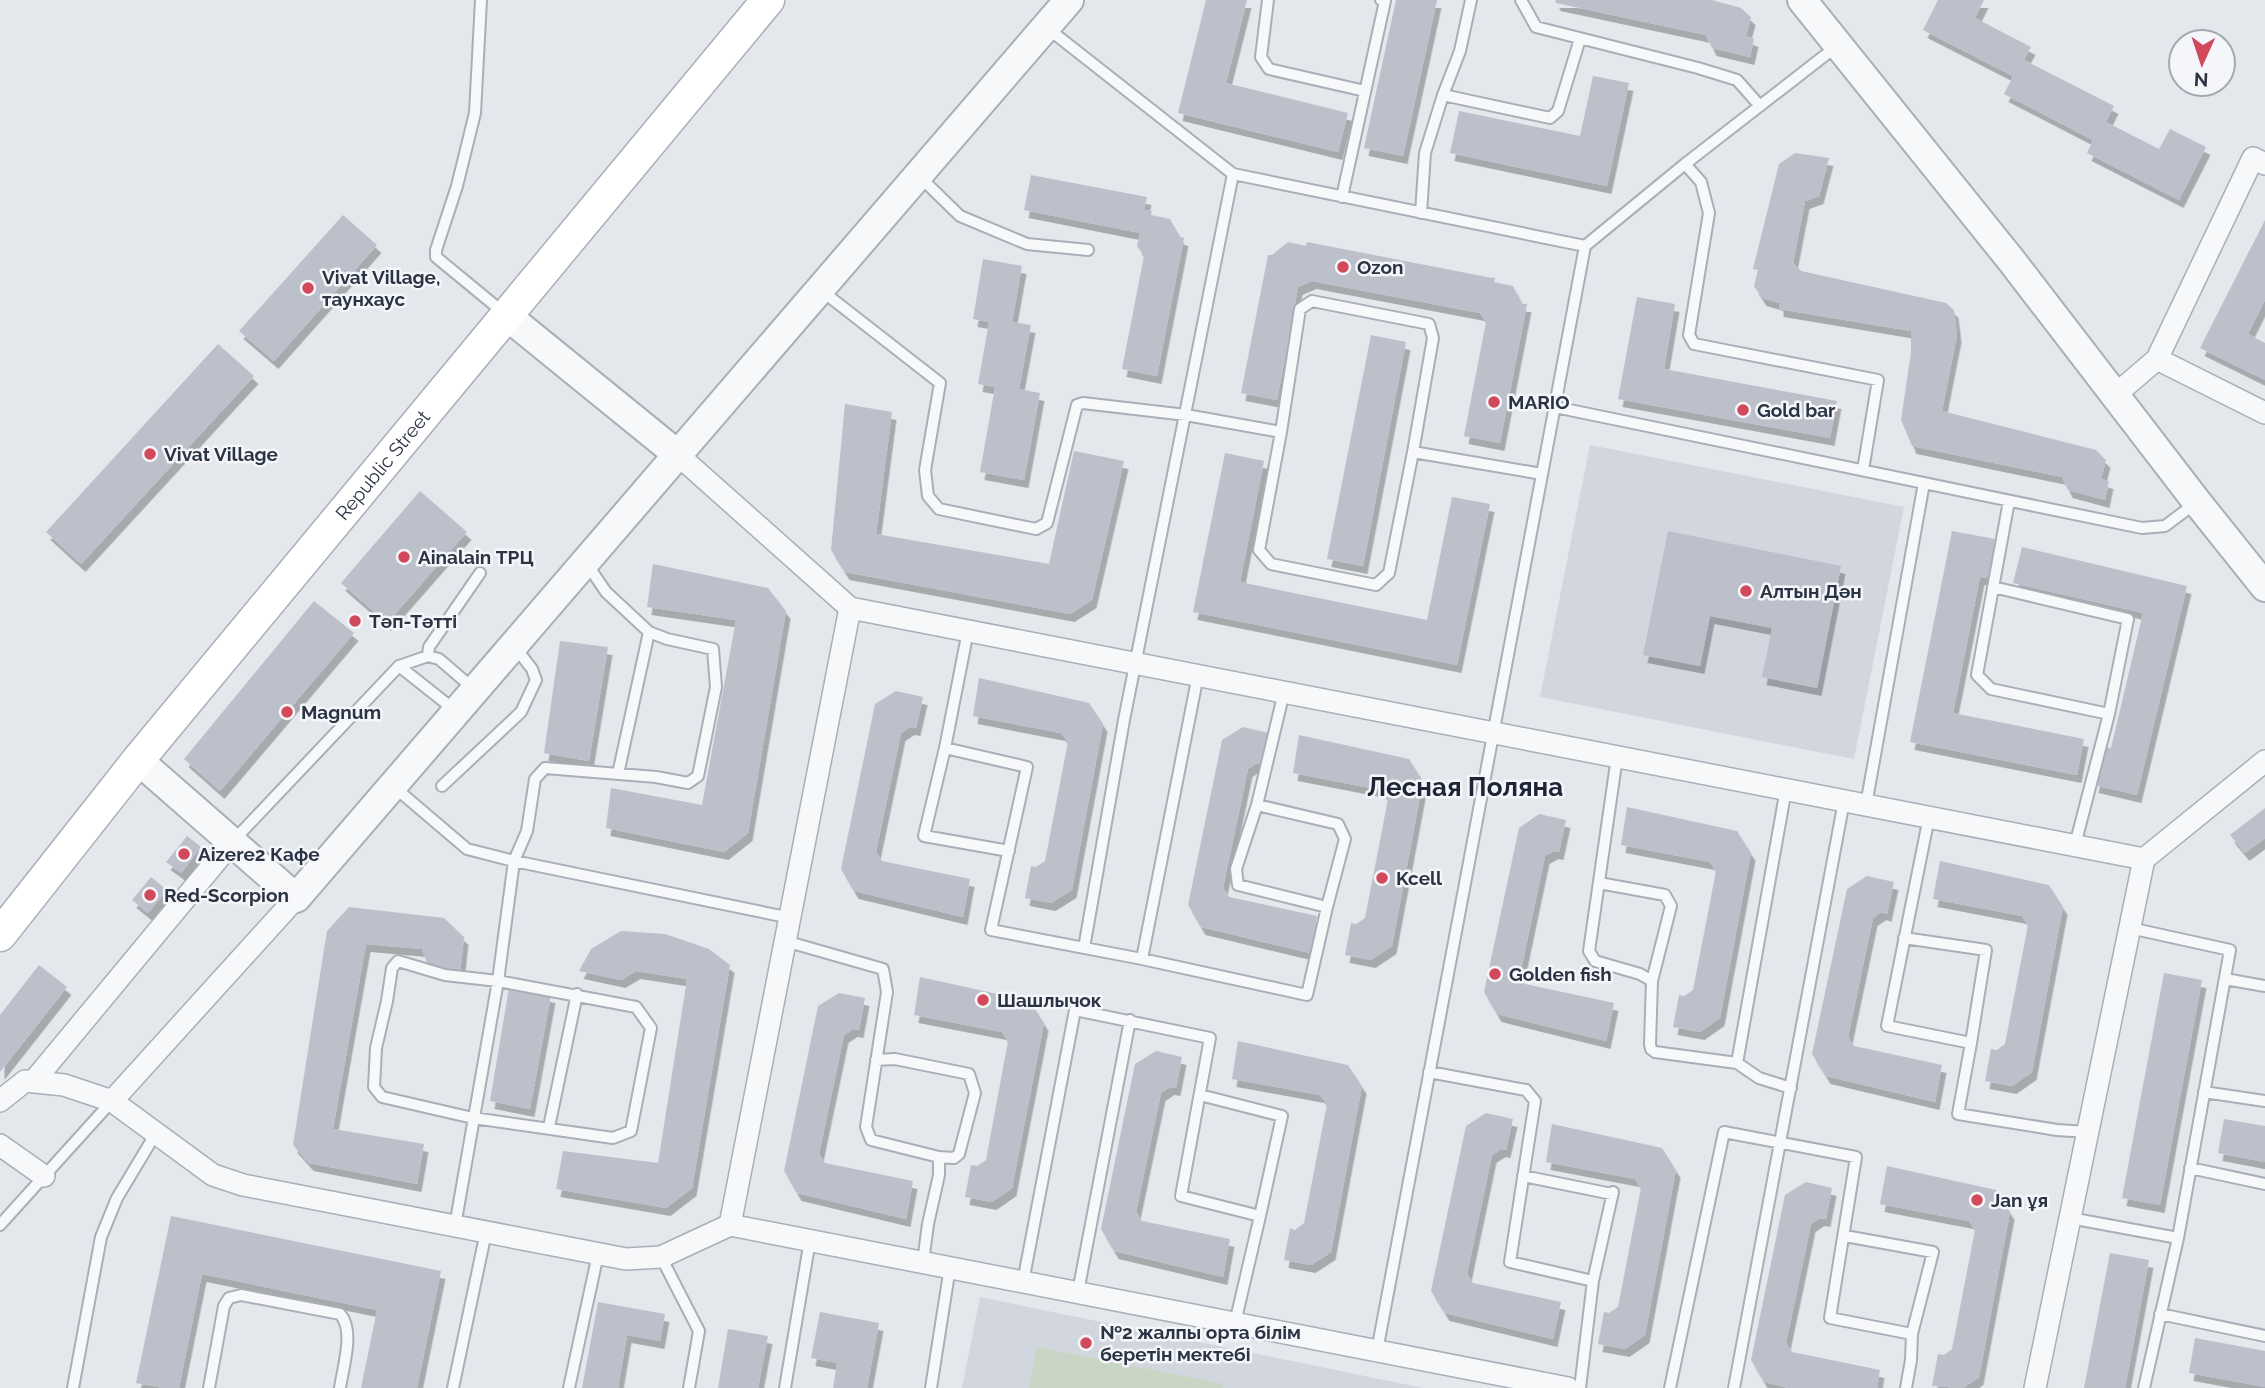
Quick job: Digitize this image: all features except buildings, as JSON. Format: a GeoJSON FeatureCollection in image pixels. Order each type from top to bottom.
{"type":"FeatureCollection","features":[{"type":"Feature","properties":{"kind":"main road","name":"Republic Street"},"geometry":{"type":"LineString","coordinates":[[0,935],[138,760],[768,0]]}},
{"type":"Feature","properties":{"kind":"street"},"geometry":{"type":"LineString","coordinates":[[112,1101],[296,898],[1069,0]]}},
{"type":"Feature","properties":{"kind":"street"},"geometry":{"type":"LineString","coordinates":[[1801,0],[2011,260],[2265,587]]}},
{"type":"Feature","properties":{"kind":"street"},"geometry":{"type":"LineString","coordinates":[[2115,395],[2157,359],[2253,159],[2265,164]]}},
{"type":"Feature","properties":{"kind":"street"},"geometry":{"type":"LineString","coordinates":[[506,315],[677,454],[850,608],[2144,859]]}},
{"type":"Feature","properties":{"kind":"street"},"geometry":{"type":"LineString","coordinates":[[2157,359],[2265,413]]}},
{"type":"Feature","properties":{"kind":"street"},"geometry":{"type":"LineString","coordinates":[[730,1225],[850,608]]}},
{"type":"Feature","properties":{"kind":"street"},"geometry":{"type":"LineString","coordinates":[[138,760],[296,898]]}},
{"type":"Feature","properties":{"kind":"street"},"geometry":{"type":"LineString","coordinates":[[2035,1388],[2144,859],[2265,761]]}},
{"type":"Feature","properties":{"kind":"street"},"geometry":{"type":"LineString","coordinates":[[33,1082],[232,842]]}},
{"type":"Feature","properties":{"kind":"street"},"geometry":{"type":"LineString","coordinates":[[0,1101],[26,1081],[64,1085],[112,1101],[213,1175],[243,1185],[598,1254],[626,1259],[661,1258],[730,1225],[1568,1388]]}},
{"type":"Feature","properties":{"kind":"street"},"geometry":{"type":"LineString","coordinates":[[0,1145],[44,1176]]}},
{"type":"Feature","properties":{"kind":"lane"},"geometry":{"type":"LineString","coordinates":[[481,0],[475,113],[436,257],[506,315]]}},
{"type":"Feature","properties":{"kind":"lane"},"geometry":{"type":"LineString","coordinates":[[1268,0],[1261,57],[1269,69],[1365,91]]}},
{"type":"Feature","properties":{"kind":"lane"},"geometry":{"type":"LineString","coordinates":[[1342,197],[1385,1],[1381,0]]}},
{"type":"Feature","properties":{"kind":"lane"},"geometry":{"type":"LineString","coordinates":[[1421,213],[1425,153],[1460,51],[1471,0]]}},
{"type":"Feature","properties":{"kind":"lane"},"geometry":{"type":"LineString","coordinates":[[1521,0],[1536,27],[1737,80],[1759,106]]}},
{"type":"Feature","properties":{"kind":"lane"},"geometry":{"type":"LineString","coordinates":[[1046,27],[1233,174],[1585,246]]}},
{"type":"Feature","properties":{"kind":"lane"},"geometry":{"type":"LineString","coordinates":[[1443,95],[1550,118],[1558,111],[1580,39]]}},
{"type":"Feature","properties":{"kind":"lane"},"geometry":{"type":"LineString","coordinates":[[1377,1351],[1585,246],[1837,46]]}},
{"type":"Feature","properties":{"kind":"lane"},"geometry":{"type":"LineString","coordinates":[[1685,164],[1701,183],[1709,213],[1689,335],[1694,344],[1878,380],[1863,470]]}},
{"type":"Feature","properties":{"kind":"lane"},"geometry":{"type":"LineString","coordinates":[[1084,947],[1136,663],[1233,174]]}},
{"type":"Feature","properties":{"kind":"lane"},"geometry":{"type":"LineString","coordinates":[[918,175],[960,216],[1027,244],[1088,250]]}},
{"type":"Feature","properties":{"kind":"lane"},"geometry":{"type":"LineString","coordinates":[[819,289],[940,383],[925,470],[928,496],[939,509],[1036,529],[1046,523],[1077,405],[1083,403],[1186,415],[1281,432]]}},
{"type":"Feature","properties":{"kind":"lane"},"geometry":{"type":"LineString","coordinates":[[1312,302],[1429,324],[1433,338],[1389,573],[1376,585],[1271,564],[1259,550],[1281,432],[1300,309],[1312,302]]}},
{"type":"Feature","properties":{"kind":"lane"},"geometry":{"type":"LineString","coordinates":[[1555,407],[2142,528],[2165,526],[2197,502]]}},
{"type":"Feature","properties":{"kind":"lane"},"geometry":{"type":"LineString","coordinates":[[1413,452],[1542,474]]}},
{"type":"Feature","properties":{"kind":"lane"},"geometry":{"type":"LineString","coordinates":[[1866,805],[1924,483]]}},
{"type":"Feature","properties":{"kind":"lane"},"geometry":{"type":"LineString","coordinates":[[2009,501],[1977,674],[1991,689],[2109,714]]}},
{"type":"Feature","properties":{"kind":"lane"},"geometry":{"type":"LineString","coordinates":[[455,1226],[498,981],[514,861],[527,831],[535,779],[545,768],[656,777],[688,783],[698,776],[716,687],[713,649],[667,639],[649,632],[606,592],[585,561]]}},
{"type":"Feature","properties":{"kind":"lane"},"geometry":{"type":"LineString","coordinates":[[428,656],[429,647],[480,573]]}},
{"type":"Feature","properties":{"kind":"lane"},"geometry":{"type":"LineString","coordinates":[[1993,587],[2128,619],[2109,714],[2075,845]]}},
{"type":"Feature","properties":{"kind":"lane"},"geometry":{"type":"LineString","coordinates":[[968,631],[925,836],[1009,851]]}},
{"type":"Feature","properties":{"kind":"lane"},"geometry":{"type":"LineString","coordinates":[[618,774],[649,632]]}},
{"type":"Feature","properties":{"kind":"lane"},"geometry":{"type":"LineString","coordinates":[[442,786],[521,712],[536,680],[513,645]]}},
{"type":"Feature","properties":{"kind":"lane"},"geometry":{"type":"LineString","coordinates":[[232,842],[399,666],[428,656],[439,659],[475,690]]}},
{"type":"Feature","properties":{"kind":"lane"},"geometry":{"type":"LineString","coordinates":[[399,666],[457,712]]}},
{"type":"Feature","properties":{"kind":"lane"},"geometry":{"type":"LineString","coordinates":[[1142,960],[1198,675]]}},
{"type":"Feature","properties":{"kind":"lane"},"geometry":{"type":"LineString","coordinates":[[1284,692],[1257,805],[1236,869],[1238,885],[1327,907]]}},
{"type":"Feature","properties":{"kind":"lane"},"geometry":{"type":"LineString","coordinates":[[945,748],[1027,767],[991,930],[1307,995],[1345,839],[1338,824],[1257,805]]}},
{"type":"Feature","properties":{"kind":"lane"},"geometry":{"type":"LineString","coordinates":[[1617,757],[1589,951],[1595,961],[1640,974],[1652,981]]}},
{"type":"Feature","properties":{"kind":"lane"},"geometry":{"type":"LineString","coordinates":[[393,786],[467,849],[790,918]]}},
{"type":"Feature","properties":{"kind":"lane"},"geometry":{"type":"LineString","coordinates":[[1737,1063],[1786,789]]}},
{"type":"Feature","properties":{"kind":"lane"},"geometry":{"type":"LineString","coordinates":[[1734,1388],[1844,801]]}},
{"type":"Feature","properties":{"kind":"lane"},"geometry":{"type":"LineString","coordinates":[[1929,817],[1888,1026],[1971,1043]]}},
{"type":"Feature","properties":{"kind":"lane"},"geometry":{"type":"LineString","coordinates":[[1599,883],[1665,895],[1671,906],[1652,981],[1651,1049],[1655,1052],[1737,1063],[1759,1078],[1791,1088]]}},
{"type":"Feature","properties":{"kind":"lane"},"geometry":{"type":"LineString","coordinates":[[2130,928],[2230,950],[2178,1238],[2144,1388]]}},
{"type":"Feature","properties":{"kind":"lane"},"geometry":{"type":"LineString","coordinates":[[1904,938],[1986,950],[1958,1114],[2057,1130],[2088,1132]]}},
{"type":"Feature","properties":{"kind":"lane"},"geometry":{"type":"LineString","coordinates":[[785,941],[883,969],[887,992],[876,1060],[866,1127],[871,1140],[939,1157],[954,1157],[959,1154],[975,1093],[969,1074],[895,1059],[876,1060]]}},
{"type":"Feature","properties":{"kind":"lane"},"geometry":{"type":"LineString","coordinates":[[398,961],[445,975],[498,981],[636,1007],[651,1028],[631,1131],[613,1138],[473,1118],[382,1097],[374,1087],[376,1048],[392,968],[398,961]]}},
{"type":"Feature","properties":{"kind":"lane"},"geometry":{"type":"LineString","coordinates":[[2225,979],[2265,986]]}},
{"type":"Feature","properties":{"kind":"lane"},"geometry":{"type":"LineString","coordinates":[[549,1128],[577,994]]}},
{"type":"Feature","properties":{"kind":"lane"},"geometry":{"type":"LineString","coordinates":[[1023,1282],[1075,1010],[1210,1038],[1181,1196],[1260,1216]]}},
{"type":"Feature","properties":{"kind":"lane"},"geometry":{"type":"LineString","coordinates":[[1078,1292],[1130,1020]]}},
{"type":"Feature","properties":{"kind":"lane"},"geometry":{"type":"LineString","coordinates":[[1429,1072],[1526,1090],[1535,1101],[1510,1262],[1593,1281]]}},
{"type":"Feature","properties":{"kind":"lane"},"geometry":{"type":"LineString","coordinates":[[2204,1092],[2265,1101]]}},
{"type":"Feature","properties":{"kind":"lane"},"geometry":{"type":"LineString","coordinates":[[1199,1095],[1282,1116],[1235,1323]]}},
{"type":"Feature","properties":{"kind":"lane"},"geometry":{"type":"LineString","coordinates":[[0,1225],[112,1101]]}},
{"type":"Feature","properties":{"kind":"lane"},"geometry":{"type":"LineString","coordinates":[[1670,1388],[1724,1132],[1857,1157],[1830,1318],[1912,1334]]}},
{"type":"Feature","properties":{"kind":"lane"},"geometry":{"type":"LineString","coordinates":[[77,1387],[101,1237],[117,1198],[156,1133]]}},
{"type":"Feature","properties":{"kind":"lane"},"geometry":{"type":"LineString","coordinates":[[923,1262],[939,1175],[939,1157]]}},
{"type":"Feature","properties":{"kind":"lane"},"geometry":{"type":"LineString","coordinates":[[2190,1168],[2265,1184]]}},
{"type":"Feature","properties":{"kind":"lane"},"geometry":{"type":"LineString","coordinates":[[1523,1176],[1612,1194],[1613,1192],[1593,1281],[1580,1388]]}},
{"type":"Feature","properties":{"kind":"lane"},"geometry":{"type":"LineString","coordinates":[[2070,1217],[2178,1238]]}},
{"type":"Feature","properties":{"kind":"lane"},"geometry":{"type":"LineString","coordinates":[[453,1388],[486,1232]]}},
{"type":"Feature","properties":{"kind":"lane"},"geometry":{"type":"LineString","coordinates":[[1845,1236],[1933,1252],[1912,1334],[1906,1388]]}},
{"type":"Feature","properties":{"kind":"lane"},"geometry":{"type":"LineString","coordinates":[[785,1388],[810,1240]]}},
{"type":"Feature","properties":{"kind":"lane"},"geometry":{"type":"LineString","coordinates":[[569,1388],[598,1254]]}},
{"type":"Feature","properties":{"kind":"lane"},"geometry":{"type":"LineString","coordinates":[[661,1258],[699,1331],[689,1388]]}},
{"type":"Feature","properties":{"kind":"lane"},"geometry":{"type":"LineString","coordinates":[[932,1388],[950,1267]]}},
{"type":"Feature","properties":{"kind":"lane"},"geometry":{"type":"LineString","coordinates":[[209,1388],[224,1306],[229,1298],[241,1295],[340,1314],[346,1320],[348,1332],[340,1388]]}},
{"type":"Feature","properties":{"kind":"lane"},"geometry":{"type":"LineString","coordinates":[[2160,1314],[2265,1336]]}},
{"type":"Feature","properties":{"kind":"shaded area"},"geometry":{"type":"Polygon","coordinates":[[[1590,445],[1904,507],[1854,759],[1540,697],[1590,445]]]}},
{"type":"Feature","properties":{"kind":"shaded area","name":"№2 жалпы орта білім беретін мектебі"},"geometry":{"type":"Polygon","coordinates":[[[980,1297],[1423,1388],[962,1388],[980,1297]]]}},
{"type":"Feature","properties":{"kind":"green space"},"geometry":{"type":"Polygon","coordinates":[[[1037,1347],[1224,1384],[1223,1388],[1029,1388],[1037,1347]]]}},
{"type":"Feature","properties":{"kind":"place","name":"Ozon"},"geometry":{"type":"Point","coordinates":[1343,267]}},
{"type":"Feature","properties":{"kind":"place","name":"Vivat Village, таунхаус"},"geometry":{"type":"Point","coordinates":[308,288]}},
{"type":"Feature","properties":{"kind":"place","name":"MARIO"},"geometry":{"type":"Point","coordinates":[1494,402]}},
{"type":"Feature","properties":{"kind":"place","name":"Gold bar"},"geometry":{"type":"Point","coordinates":[1743,410]}},
{"type":"Feature","properties":{"kind":"place","name":"Vivat Village"},"geometry":{"type":"Point","coordinates":[150,454]}},
{"type":"Feature","properties":{"kind":"place","name":"Ainalain ТРЦ"},"geometry":{"type":"Point","coordinates":[404,557]}},
{"type":"Feature","properties":{"kind":"place","name":"Алтын Дән"},"geometry":{"type":"Point","coordinates":[1746,591]}},
{"type":"Feature","properties":{"kind":"place","name":"Тәп-Тәтті"},"geometry":{"type":"Point","coordinates":[355,621]}},
{"type":"Feature","properties":{"kind":"place","name":"Magnum"},"geometry":{"type":"Point","coordinates":[287,712]}},
{"type":"Feature","properties":{"kind":"place","name":"Aizere2 Кафе"},"geometry":{"type":"Point","coordinates":[184,854]}},
{"type":"Feature","properties":{"kind":"place","name":"Kcell"},"geometry":{"type":"Point","coordinates":[1382,878]}},
{"type":"Feature","properties":{"kind":"place","name":"Red-Scorpion"},"geometry":{"type":"Point","coordinates":[150,895]}},
{"type":"Feature","properties":{"kind":"place","name":"Golden fish"},"geometry":{"type":"Point","coordinates":[1495,974]}},
{"type":"Feature","properties":{"kind":"place","name":"Шашлычок"},"geometry":{"type":"Point","coordinates":[983,1000]}},
{"type":"Feature","properties":{"kind":"place","name":"Jan ұя"},"geometry":{"type":"Point","coordinates":[1977,1200]}},
{"type":"Feature","properties":{"kind":"place","name":"№2 жалпы орта білім беретін мектебі"},"geometry":{"type":"Point","coordinates":[1086,1343]}},
{"type":"Feature","properties":{"kind":"district","name":"Лесная Поляна"},"geometry":{"type":"Point","coordinates":[1465,787]}}]}
